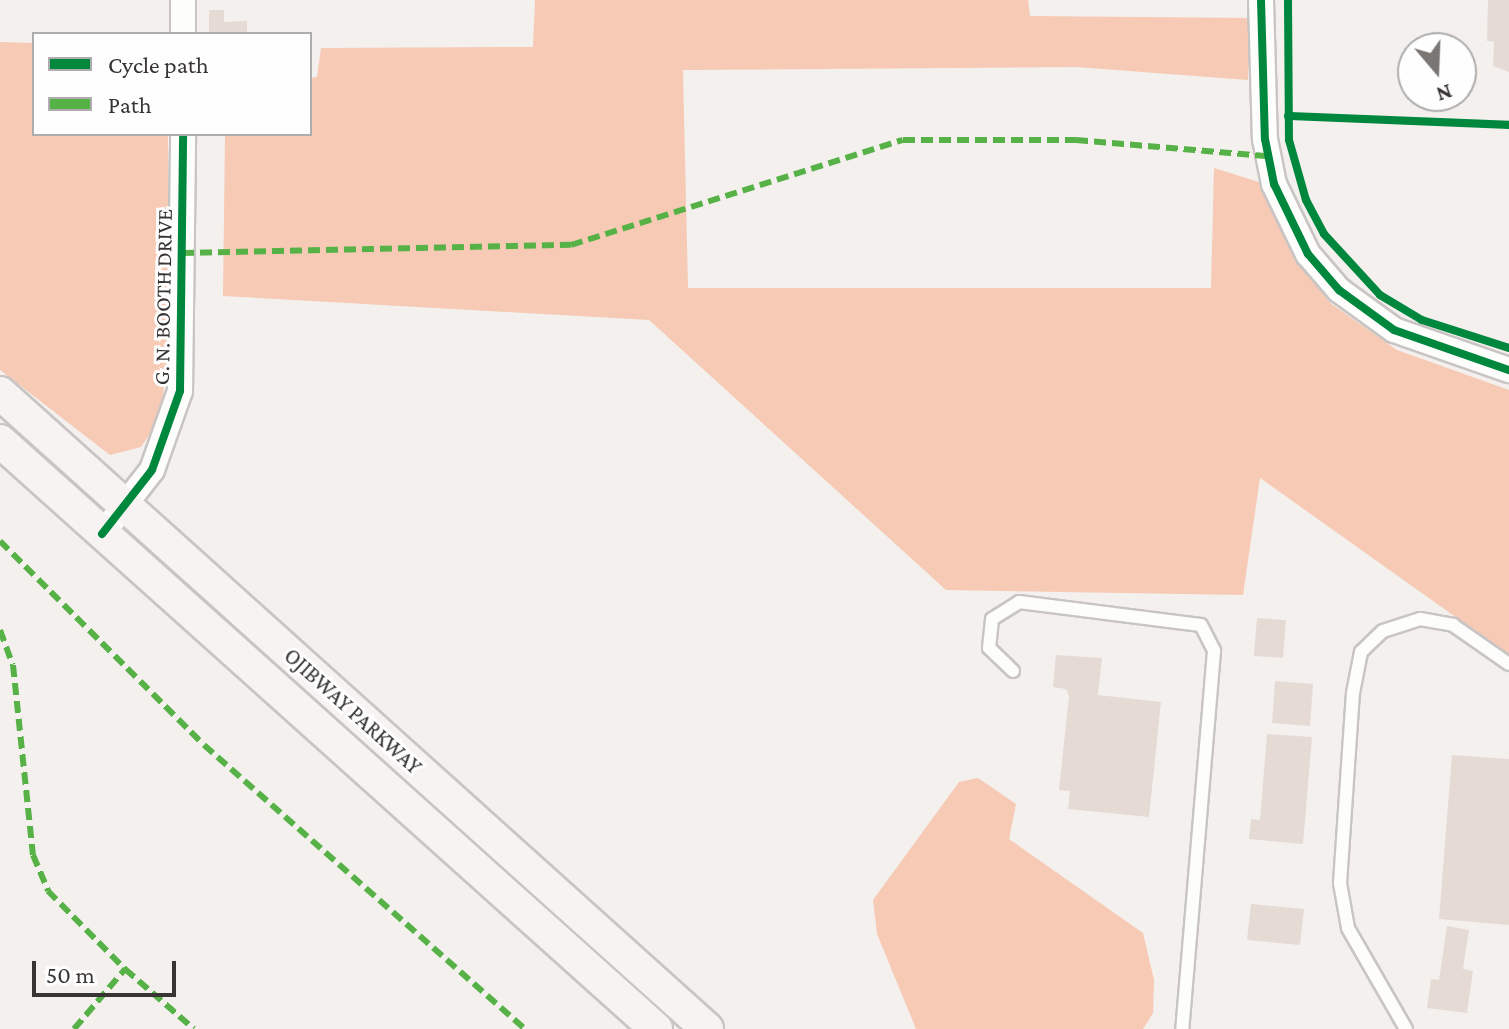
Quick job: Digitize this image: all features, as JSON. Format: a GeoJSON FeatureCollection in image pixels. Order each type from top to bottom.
{"type":"FeatureCollection","features":[{"type":"Feature","properties":{"kind":"main road","name":"OJIBWAY PARKWAY"},"geometry":{"type":"LineString","coordinates":[[0,393],[707,1029]]}},
{"type":"Feature","properties":{"kind":"main road","name":"OJIBWAY PARKWAY"},"geometry":{"type":"LineString","coordinates":[[0,441],[656,1029]]}},
{"type":"Feature","properties":{"kind":"street"},"geometry":{"type":"LineString","coordinates":[[183,0],[183,32]]}},
{"type":"Feature","properties":{"kind":"street"},"geometry":{"type":"LineString","coordinates":[[1261,0],[1265,139],[1278,196],[1308,254],[1339,290],[1394,330],[1509,370]]}},
{"type":"Feature","properties":{"kind":"street","name":"G. N. BOOTH DRIVE"},"geometry":{"type":"LineString","coordinates":[[102,534],[126,507],[164,444],[180,391],[183,136]]}},
{"type":"Feature","properties":{"kind":"lane"},"geometry":{"type":"LineString","coordinates":[[1013,671],[989,648],[992,619],[1019,602],[1201,625],[1214,651],[1182,1029]]}},
{"type":"Feature","properties":{"kind":"lane"},"geometry":{"type":"LineString","coordinates":[[1406,1029],[1348,928],[1340,883],[1353,693],[1361,652],[1383,631],[1420,619],[1453,625],[1509,664]]}},
{"type":"Feature","properties":{"kind":"shaded area"},"geometry":{"type":"Polygon","coordinates":[[[535,0],[1028,0],[1030,16],[1251,18],[1248,80],[1076,67],[683,70],[688,288],[1211,288],[1214,168],[1259,182],[1300,265],[1330,303],[1397,350],[1509,390],[1509,655],[1260,478],[1243,595],[946,590],[649,320],[223,296],[225,136],[312,136],[312,78],[317,77],[321,48],[533,47],[535,0]]]}},
{"type":"Feature","properties":{"kind":"shaded area"},"geometry":{"type":"Polygon","coordinates":[[[0,42],[32,43],[32,136],[168,136],[168,356],[160,419],[141,447],[110,455],[0,370],[0,42]]]}},
{"type":"Feature","properties":{"kind":"shaded area"},"geometry":{"type":"Polygon","coordinates":[[[978,778],[1016,804],[1009,839],[1143,933],[1154,980],[1153,1013],[1143,1029],[916,1029],[877,934],[873,900],[959,782],[978,778]]]}},
{"type":"Feature","properties":{"kind":"building"},"geometry":{"type":"Polygon","coordinates":[[[1488,0],[1509,0],[1509,72],[1493,66],[1494,42],[1487,41],[1488,0]]]}},
{"type":"Feature","properties":{"kind":"building"},"geometry":{"type":"Polygon","coordinates":[[[209,10],[224,10],[224,22],[247,21],[247,32],[209,32],[209,10]]]}},
{"type":"Feature","properties":{"kind":"building"},"geometry":{"type":"Polygon","coordinates":[[[1257,618],[1286,620],[1283,658],[1254,656],[1257,618]]]}},
{"type":"Feature","properties":{"kind":"building"},"geometry":{"type":"Polygon","coordinates":[[[1056,655],[1102,658],[1098,695],[1161,702],[1149,817],[1068,809],[1070,791],[1059,790],[1069,696],[1066,689],[1053,687],[1056,655]]]}},
{"type":"Feature","properties":{"kind":"building"},"geometry":{"type":"Polygon","coordinates":[[[1275,681],[1313,684],[1310,726],[1272,723],[1275,681]]]}},
{"type":"Feature","properties":{"kind":"building"},"geometry":{"type":"Polygon","coordinates":[[[1267,734],[1312,737],[1303,844],[1249,839],[1251,819],[1260,820],[1267,734]]]}},
{"type":"Feature","properties":{"kind":"building"},"geometry":{"type":"Polygon","coordinates":[[[1452,755],[1509,759],[1509,925],[1439,919],[1452,755]]]}},
{"type":"Feature","properties":{"kind":"building"},"geometry":{"type":"Polygon","coordinates":[[[1251,904],[1304,909],[1300,945],[1247,940],[1251,904]]]}},
{"type":"Feature","properties":{"kind":"building"},"geometry":{"type":"Polygon","coordinates":[[[1447,926],[1469,930],[1463,969],[1473,971],[1467,1013],[1427,1008],[1431,979],[1439,980],[1447,926]]]}},
{"type":"Feature","properties":{"kind":"marked path"},"geometry":{"type":"LineString","coordinates":[[182,253],[571,245],[903,140],[1076,140],[1268,156]]}},
{"type":"Feature","properties":{"kind":"marked path"},"geometry":{"type":"LineString","coordinates":[[0,541],[204,745],[525,1029]]}},
{"type":"Feature","properties":{"kind":"marked path"},"geometry":{"type":"LineString","coordinates":[[0,630],[13,665],[33,855],[48,891],[125,969]]}},
{"type":"Feature","properties":{"kind":"marked path"},"geometry":{"type":"LineString","coordinates":[[74,1029],[125,969],[194,1029]]}},
{"type":"Feature","properties":{"kind":"cycle path"},"geometry":{"type":"LineString","coordinates":[[1261,0],[1265,139],[1274,184],[1308,254],[1339,290],[1394,330],[1509,370]]}},
{"type":"Feature","properties":{"kind":"cycle path"},"geometry":{"type":"LineString","coordinates":[[1288,0],[1289,140],[1306,200],[1324,234],[1380,295],[1422,320],[1509,348]]}},
{"type":"Feature","properties":{"kind":"cycle path"},"geometry":{"type":"LineString","coordinates":[[1288,116],[1509,125]]}},
{"type":"Feature","properties":{"kind":"cycle path"},"geometry":{"type":"LineString","coordinates":[[102,534],[152,470],[180,391],[183,136]]}}]}
